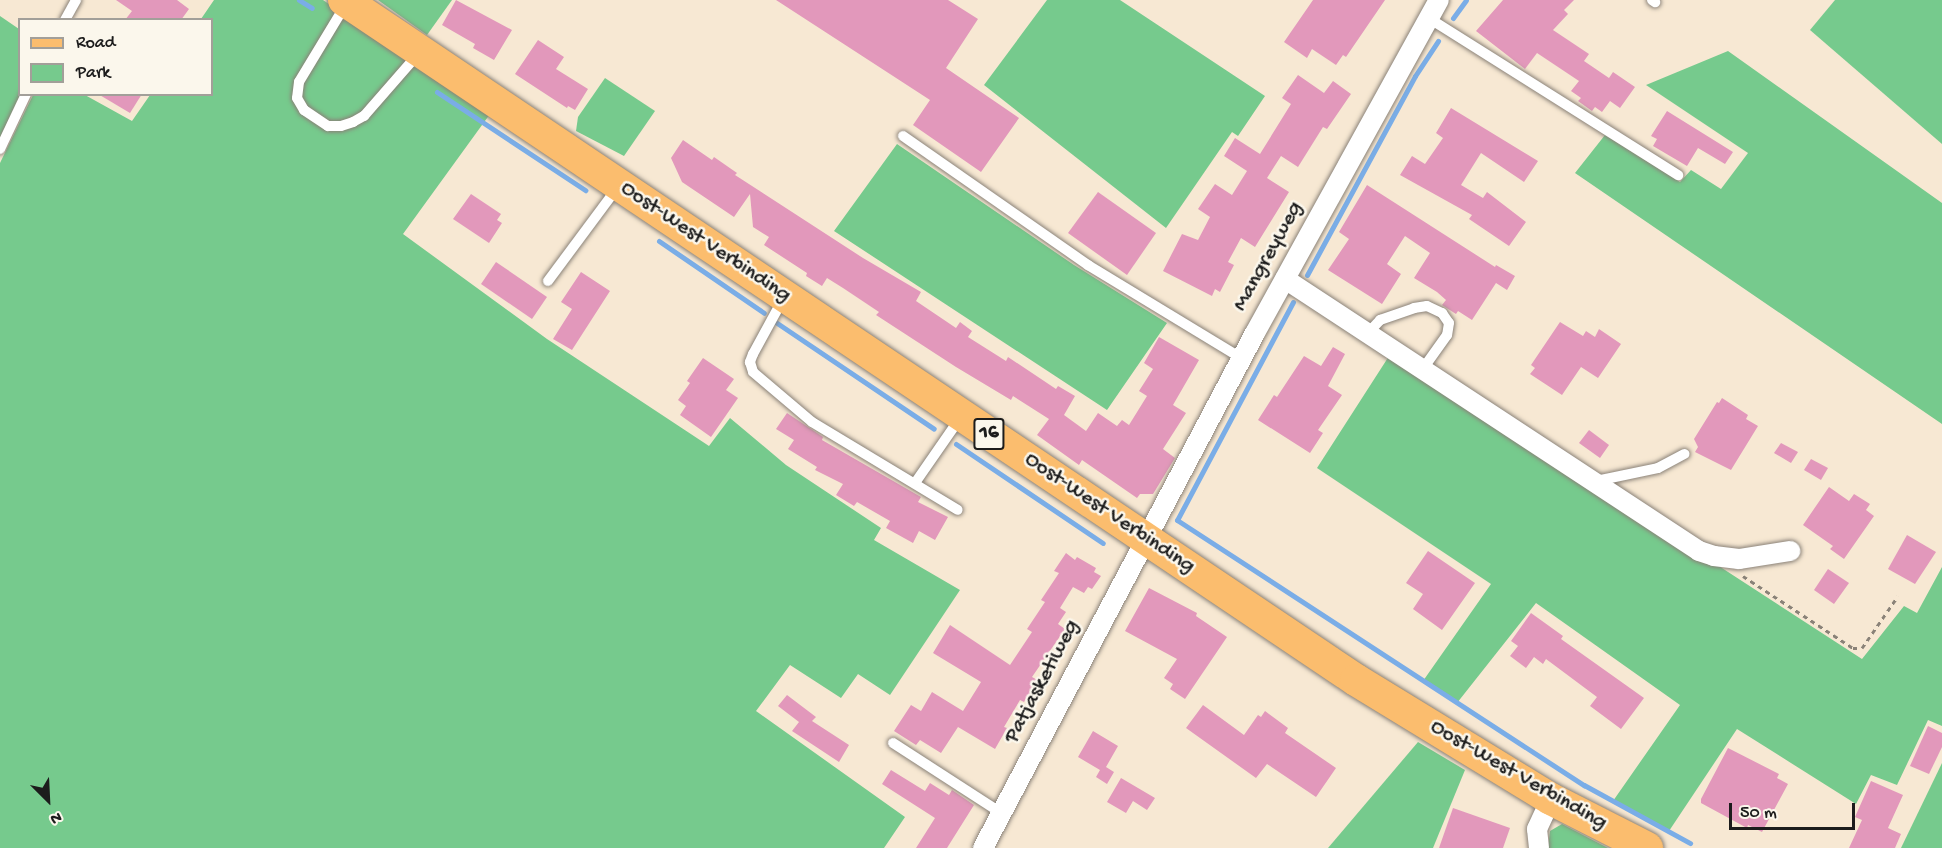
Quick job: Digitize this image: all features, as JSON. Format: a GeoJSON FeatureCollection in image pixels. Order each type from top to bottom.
{"type":"FeatureCollection","features":[{"type":"Feature","properties":{"kind":"main road","name":"Oost-West Verbinding"},"geometry":{"type":"LineString","coordinates":[[354,3],[420,52],[1356,680],[1551,799],[1647,848]]}},
{"type":"Feature","properties":{"kind":"street","name":"Mangreyweg"},"geometry":{"type":"LineString","coordinates":[[1147,540],[1159,512],[1438,0]]}},
{"type":"Feature","properties":{"kind":"street"},"geometry":{"type":"LineString","coordinates":[[1285,279],[1699,551],[1714,556],[1739,559],[1790,551]]}},
{"type":"Feature","properties":{"kind":"street","name":"Patjasketiweg"},"geometry":{"type":"LineString","coordinates":[[983,848],[1147,540]]}},
{"type":"Feature","properties":{"kind":"street"},"geometry":{"type":"LineString","coordinates":[[1539,848],[1537,830],[1551,799]]}},
{"type":"Feature","properties":{"kind":"lane"},"geometry":{"type":"LineString","coordinates":[[66,18],[76,0]]}},
{"type":"Feature","properties":{"kind":"lane"},"geometry":{"type":"LineString","coordinates":[[354,3],[299,82],[297,98],[304,110],[328,126],[341,126],[364,116],[420,52]]}},
{"type":"Feature","properties":{"kind":"lane"},"geometry":{"type":"LineString","coordinates":[[1427,17],[1678,175]]}},
{"type":"Feature","properties":{"kind":"lane"},"geometry":{"type":"LineString","coordinates":[[0,150],[25,96]]}},
{"type":"Feature","properties":{"kind":"lane"},"geometry":{"type":"LineString","coordinates":[[903,136],[1088,266],[1242,358]]}},
{"type":"Feature","properties":{"kind":"lane"},"geometry":{"type":"LineString","coordinates":[[548,281],[619,185]]}},
{"type":"Feature","properties":{"kind":"lane"},"geometry":{"type":"LineString","coordinates":[[785,296],[753,354],[750,362],[753,372],[812,422],[958,510]]}},
{"type":"Feature","properties":{"kind":"lane"},"geometry":{"type":"LineString","coordinates":[[1368,333],[1380,320],[1414,308],[1426,306],[1442,313],[1449,323],[1447,335],[1422,370]]}},
{"type":"Feature","properties":{"kind":"lane"},"geometry":{"type":"LineString","coordinates":[[915,483],[961,415]]}},
{"type":"Feature","properties":{"kind":"lane"},"geometry":{"type":"LineString","coordinates":[[1593,481],[1658,468],[1684,454]]}},
{"type":"Feature","properties":{"kind":"lane"},"geometry":{"type":"LineString","coordinates":[[893,743],[1001,813]]}},
{"type":"Feature","properties":{"kind":"path"},"geometry":{"type":"LineString","coordinates":[[1714,556],[1853,648],[1862,648],[1898,596]]}},
{"type":"Feature","properties":{"kind":"green space"},"geometry":{"type":"Polygon","coordinates":[[[214,0],[323,0],[490,114],[403,234],[547,339],[709,446],[730,418],[786,465],[881,528],[874,540],[960,590],[890,695],[858,674],[841,698],[790,665],[756,711],[905,817],[884,848],[0,848],[0,163],[33,96],[87,96],[132,121],[149,96],[213,96],[213,18],[202,18],[214,0]]]}},
{"type":"Feature","properties":{"kind":"green space"},"geometry":{"type":"Polygon","coordinates":[[[378,0],[452,0],[427,35],[378,0]]]}},
{"type":"Feature","properties":{"kind":"green space"},"geometry":{"type":"Polygon","coordinates":[[[1047,0],[1120,0],[1265,96],[1238,136],[1232,132],[1166,228],[984,85],[1047,0]]]}},
{"type":"Feature","properties":{"kind":"green space"},"geometry":{"type":"Polygon","coordinates":[[[1835,0],[1942,0],[1942,144],[1810,30],[1835,0]]]}},
{"type":"Feature","properties":{"kind":"green space"},"geometry":{"type":"Polygon","coordinates":[[[0,16],[18,28],[18,96],[21,96],[0,138],[0,16]]]}},
{"type":"Feature","properties":{"kind":"green space"},"geometry":{"type":"Polygon","coordinates":[[[1728,51],[1942,203],[1942,424],[1575,173],[1605,135],[1680,182],[1691,170],[1721,189],[1748,153],[1646,85],[1728,51]]]}},
{"type":"Feature","properties":{"kind":"green space"},"geometry":{"type":"Polygon","coordinates":[[[605,78],[655,111],[624,156],[576,131],[578,117],[605,78]]]}},
{"type":"Feature","properties":{"kind":"green space"},"geometry":{"type":"Polygon","coordinates":[[[897,144],[1074,265],[1167,323],[1107,410],[834,231],[897,144]]]}},
{"type":"Feature","properties":{"kind":"green space"},"geometry":{"type":"Polygon","coordinates":[[[1391,353],[1862,659],[1904,606],[1917,613],[1942,567],[1942,726],[1928,720],[1897,785],[1871,775],[1856,804],[1737,729],[1669,831],[1613,801],[1680,705],[1536,603],[1457,703],[1423,681],[1491,584],[1317,468],[1391,353]]]}},
{"type":"Feature","properties":{"kind":"green space"},"geometry":{"type":"Polygon","coordinates":[[[1418,742],[1465,770],[1433,848],[1328,848],[1418,742]]]}},
{"type":"Feature","properties":{"kind":"green space"},"geometry":{"type":"Polygon","coordinates":[[[1942,763],[1942,848],[1901,848],[1942,763]]]}},
{"type":"Feature","properties":{"kind":"green space"},"geometry":{"type":"Polygon","coordinates":[[[1562,824],[1608,848],[1548,848],[1550,831],[1562,824]]]}},
{"type":"Feature","properties":{"kind":"building"},"geometry":{"type":"Polygon","coordinates":[[[116,0],[177,0],[189,9],[182,18],[127,18],[132,11],[116,0]]]}},
{"type":"Feature","properties":{"kind":"building"},"geometry":{"type":"Polygon","coordinates":[[[456,0],[512,30],[494,60],[473,48],[475,44],[442,25],[456,0]]]}},
{"type":"Feature","properties":{"kind":"building"},"geometry":{"type":"Polygon","coordinates":[[[776,0],[948,0],[978,19],[946,68],[1019,118],[981,172],[913,125],[930,100],[776,0]]]}},
{"type":"Feature","properties":{"kind":"building"},"geometry":{"type":"Polygon","coordinates":[[[1313,0],[1385,0],[1346,57],[1343,55],[1336,65],[1312,49],[1307,58],[1284,42],[1313,0]]]}},
{"type":"Feature","properties":{"kind":"building"},"geometry":{"type":"Polygon","coordinates":[[[1503,0],[1574,0],[1564,10],[1568,14],[1553,30],[1589,54],[1584,61],[1609,78],[1613,72],[1635,87],[1620,108],[1610,101],[1602,112],[1595,107],[1592,111],[1578,101],[1581,98],[1571,91],[1579,81],[1537,53],[1525,69],[1476,31],[1503,0]]]}},
{"type":"Feature","properties":{"kind":"building"},"geometry":{"type":"Polygon","coordinates":[[[538,40],[564,57],[556,69],[588,89],[575,110],[568,106],[567,108],[515,74],[538,40]]]}},
{"type":"Feature","properties":{"kind":"building"},"geometry":{"type":"Polygon","coordinates":[[[1298,75],[1324,93],[1333,81],[1351,94],[1327,129],[1323,127],[1298,167],[1281,156],[1267,178],[1289,192],[1255,247],[1241,238],[1228,262],[1234,265],[1220,292],[1215,289],[1212,296],[1163,271],[1182,234],[1198,240],[1210,217],[1198,209],[1215,184],[1232,195],[1247,171],[1224,156],[1235,138],[1260,154],[1291,104],[1282,98],[1298,75]]]}},
{"type":"Feature","properties":{"kind":"building"},"geometry":{"type":"Polygon","coordinates":[[[101,96],[141,96],[130,113],[101,96]]]}},
{"type":"Feature","properties":{"kind":"building"},"geometry":{"type":"Polygon","coordinates":[[[1451,108],[1538,161],[1524,182],[1481,153],[1461,185],[1483,198],[1487,192],[1526,222],[1509,246],[1469,219],[1472,215],[1400,175],[1412,156],[1425,164],[1443,138],[1436,133],[1451,108]]]}},
{"type":"Feature","properties":{"kind":"building"},"geometry":{"type":"Polygon","coordinates":[[[1667,111],[1733,152],[1725,164],[1698,148],[1687,166],[1653,146],[1657,139],[1651,136],[1667,111]]]}},
{"type":"Feature","properties":{"kind":"building"},"geometry":{"type":"Polygon","coordinates":[[[683,140],[712,160],[714,157],[737,173],[735,175],[863,258],[921,292],[916,301],[956,328],[960,322],[972,331],[968,337],[1006,361],[1008,357],[1056,389],[1058,386],[1075,396],[1064,415],[1086,431],[1098,413],[1117,426],[1122,420],[1129,425],[1147,396],[1139,391],[1153,369],[1144,363],[1159,337],[1199,360],[1173,405],[1186,413],[1163,449],[1175,458],[1153,494],[1140,494],[1137,498],[1082,460],[1079,465],[1037,435],[1049,419],[1013,396],[1011,400],[956,367],[876,315],[879,312],[827,278],[822,286],[806,276],[807,273],[764,245],[769,237],[753,227],[750,194],[734,217],[682,182],[671,158],[683,140]]]}},
{"type":"Feature","properties":{"kind":"building"},"geometry":{"type":"Polygon","coordinates":[[[1367,185],[1495,267],[1496,265],[1515,276],[1507,290],[1496,283],[1472,320],[1458,311],[1456,314],[1442,305],[1446,300],[1437,292],[1414,278],[1430,253],[1405,236],[1387,264],[1401,274],[1382,304],[1328,270],[1349,239],[1339,232],[1367,185]]]}},
{"type":"Feature","properties":{"kind":"building"},"geometry":{"type":"Polygon","coordinates":[[[1098,192],[1156,233],[1127,275],[1068,233],[1098,192]]]}},
{"type":"Feature","properties":{"kind":"building"},"geometry":{"type":"Polygon","coordinates":[[[471,194],[501,214],[497,220],[502,223],[489,243],[453,219],[471,194]]]}},
{"type":"Feature","properties":{"kind":"building"},"geometry":{"type":"Polygon","coordinates":[[[496,262],[547,297],[532,319],[481,284],[496,262]]]}},
{"type":"Feature","properties":{"kind":"building"},"geometry":{"type":"Polygon","coordinates":[[[581,272],[610,291],[572,350],[553,339],[572,309],[561,302],[581,272]]]}},
{"type":"Feature","properties":{"kind":"building"},"geometry":{"type":"Polygon","coordinates":[[[1560,322],[1583,336],[1586,331],[1595,337],[1599,329],[1621,344],[1598,378],[1581,367],[1562,395],[1530,374],[1535,368],[1531,365],[1560,322]]]}},
{"type":"Feature","properties":{"kind":"building"},"geometry":{"type":"Polygon","coordinates":[[[1333,347],[1345,354],[1328,386],[1342,395],[1318,430],[1323,433],[1310,453],[1258,420],[1274,395],[1277,397],[1304,356],[1321,366],[1333,347]]]}},
{"type":"Feature","properties":{"kind":"building"},"geometry":{"type":"Polygon","coordinates":[[[703,358],[734,379],[726,390],[738,398],[711,437],[680,415],[686,406],[678,400],[690,383],[687,381],[703,358]]]}},
{"type":"Feature","properties":{"kind":"building"},"geometry":{"type":"Polygon","coordinates":[[[1722,398],[1748,415],[1746,419],[1758,426],[1731,470],[1695,452],[1698,447],[1694,439],[1717,402],[1719,403],[1722,398]]]}},
{"type":"Feature","properties":{"kind":"building"},"geometry":{"type":"Polygon","coordinates":[[[787,413],[823,437],[822,440],[921,497],[918,502],[948,517],[935,540],[919,531],[913,543],[886,528],[890,521],[857,502],[854,506],[836,495],[843,484],[815,470],[817,467],[788,449],[794,440],[776,429],[787,413]]]}},
{"type":"Feature","properties":{"kind":"building"},"geometry":{"type":"Polygon","coordinates":[[[1589,430],[1609,445],[1600,458],[1579,443],[1589,430]]]}},
{"type":"Feature","properties":{"kind":"building"},"geometry":{"type":"Polygon","coordinates":[[[1781,443],[1798,452],[1791,463],[1774,453],[1781,443]]]}},
{"type":"Feature","properties":{"kind":"building"},"geometry":{"type":"Polygon","coordinates":[[[1811,459],[1828,468],[1821,480],[1804,470],[1811,459]]]}},
{"type":"Feature","properties":{"kind":"building"},"geometry":{"type":"Polygon","coordinates":[[[1829,487],[1849,501],[1854,494],[1870,504],[1866,510],[1874,516],[1844,559],[1830,549],[1833,546],[1803,525],[1829,487]]]}},
{"type":"Feature","properties":{"kind":"building"},"geometry":{"type":"Polygon","coordinates":[[[1907,535],[1936,552],[1915,584],[1888,569],[1907,535]]]}},
{"type":"Feature","properties":{"kind":"building"},"geometry":{"type":"Polygon","coordinates":[[[1428,551],[1475,583],[1442,630],[1413,609],[1423,594],[1406,583],[1428,551]]]}},
{"type":"Feature","properties":{"kind":"building"},"geometry":{"type":"Polygon","coordinates":[[[1066,553],[1075,560],[1077,557],[1096,568],[1094,572],[1101,576],[1092,589],[1088,587],[1084,593],[1073,587],[1060,608],[1066,612],[1058,624],[1065,629],[1032,677],[1041,682],[1032,698],[1028,695],[1024,702],[1020,700],[1004,727],[1007,728],[995,749],[958,727],[941,753],[920,740],[916,745],[894,731],[911,705],[921,711],[932,692],[963,711],[981,682],[933,653],[950,625],[1010,665],[1032,632],[1027,629],[1045,602],[1041,600],[1059,573],[1054,571],[1066,553]]]}},
{"type":"Feature","properties":{"kind":"building"},"geometry":{"type":"Polygon","coordinates":[[[1828,569],[1849,583],[1834,604],[1814,590],[1828,569]]]}},
{"type":"Feature","properties":{"kind":"building"},"geometry":{"type":"Polygon","coordinates":[[[1149,588],[1197,613],[1196,616],[1227,637],[1185,699],[1170,689],[1173,684],[1164,678],[1177,659],[1125,631],[1149,588]]]}},
{"type":"Feature","properties":{"kind":"building"},"geometry":{"type":"Polygon","coordinates":[[[1531,613],[1563,636],[1561,639],[1644,698],[1621,729],[1590,706],[1597,697],[1546,659],[1543,664],[1534,657],[1526,668],[1510,656],[1518,646],[1511,641],[1531,613]]]}},
{"type":"Feature","properties":{"kind":"building"},"geometry":{"type":"Polygon","coordinates":[[[787,695],[816,717],[812,721],[849,745],[839,762],[792,731],[799,722],[778,706],[787,695]]]}},
{"type":"Feature","properties":{"kind":"building"},"geometry":{"type":"Polygon","coordinates":[[[1203,705],[1244,735],[1258,715],[1261,717],[1265,711],[1288,728],[1285,733],[1336,768],[1316,797],[1267,764],[1256,778],[1186,728],[1203,705]]]}},
{"type":"Feature","properties":{"kind":"building"},"geometry":{"type":"Polygon","coordinates":[[[1928,726],[1942,733],[1942,747],[1929,774],[1910,766],[1928,726]]]}},
{"type":"Feature","properties":{"kind":"building"},"geometry":{"type":"Polygon","coordinates":[[[1093,731],[1118,746],[1106,767],[1114,772],[1107,784],[1096,777],[1100,770],[1078,757],[1093,731]]]}},
{"type":"Feature","properties":{"kind":"building"},"geometry":{"type":"Polygon","coordinates":[[[1728,748],[1779,774],[1777,778],[1788,784],[1762,832],[1748,825],[1747,828],[1701,803],[1728,748]]]}},
{"type":"Feature","properties":{"kind":"building"},"geometry":{"type":"Polygon","coordinates":[[[891,770],[925,791],[930,783],[949,795],[952,790],[974,805],[947,848],[916,848],[935,818],[882,784],[891,770]]]}},
{"type":"Feature","properties":{"kind":"building"},"geometry":{"type":"Polygon","coordinates":[[[1121,778],[1155,798],[1147,810],[1133,801],[1126,813],[1107,802],[1121,778]]]}},
{"type":"Feature","properties":{"kind":"building"},"geometry":{"type":"Polygon","coordinates":[[[1871,781],[1903,795],[1888,828],[1901,834],[1895,848],[1849,848],[1862,820],[1855,817],[1871,781]]]}},
{"type":"Feature","properties":{"kind":"building"},"geometry":{"type":"Polygon","coordinates":[[[1453,808],[1510,828],[1503,848],[1439,848],[1453,808]]]}},
{"type":"Feature","properties":{"kind":"waterway"},"geometry":{"type":"LineString","coordinates":[[299,0],[312,8]]}},
{"type":"Feature","properties":{"kind":"waterway"},"geometry":{"type":"LineString","coordinates":[[1453,18],[1466,0]]}},
{"type":"Feature","properties":{"kind":"waterway"},"geometry":{"type":"LineString","coordinates":[[1307,275],[1415,76],[1438,41]]}},
{"type":"Feature","properties":{"kind":"waterway"},"geometry":{"type":"LineString","coordinates":[[437,92],[585,190]]}},
{"type":"Feature","properties":{"kind":"waterway"},"geometry":{"type":"LineString","coordinates":[[659,241],[764,313]]}},
{"type":"Feature","properties":{"kind":"waterway"},"geometry":{"type":"LineString","coordinates":[[1293,302],[1177,520],[1584,785],[1690,843]]}},
{"type":"Feature","properties":{"kind":"waterway"},"geometry":{"type":"LineString","coordinates":[[777,323],[934,429]]}},
{"type":"Feature","properties":{"kind":"waterway"},"geometry":{"type":"LineString","coordinates":[[956,444],[1103,543]]}}]}
